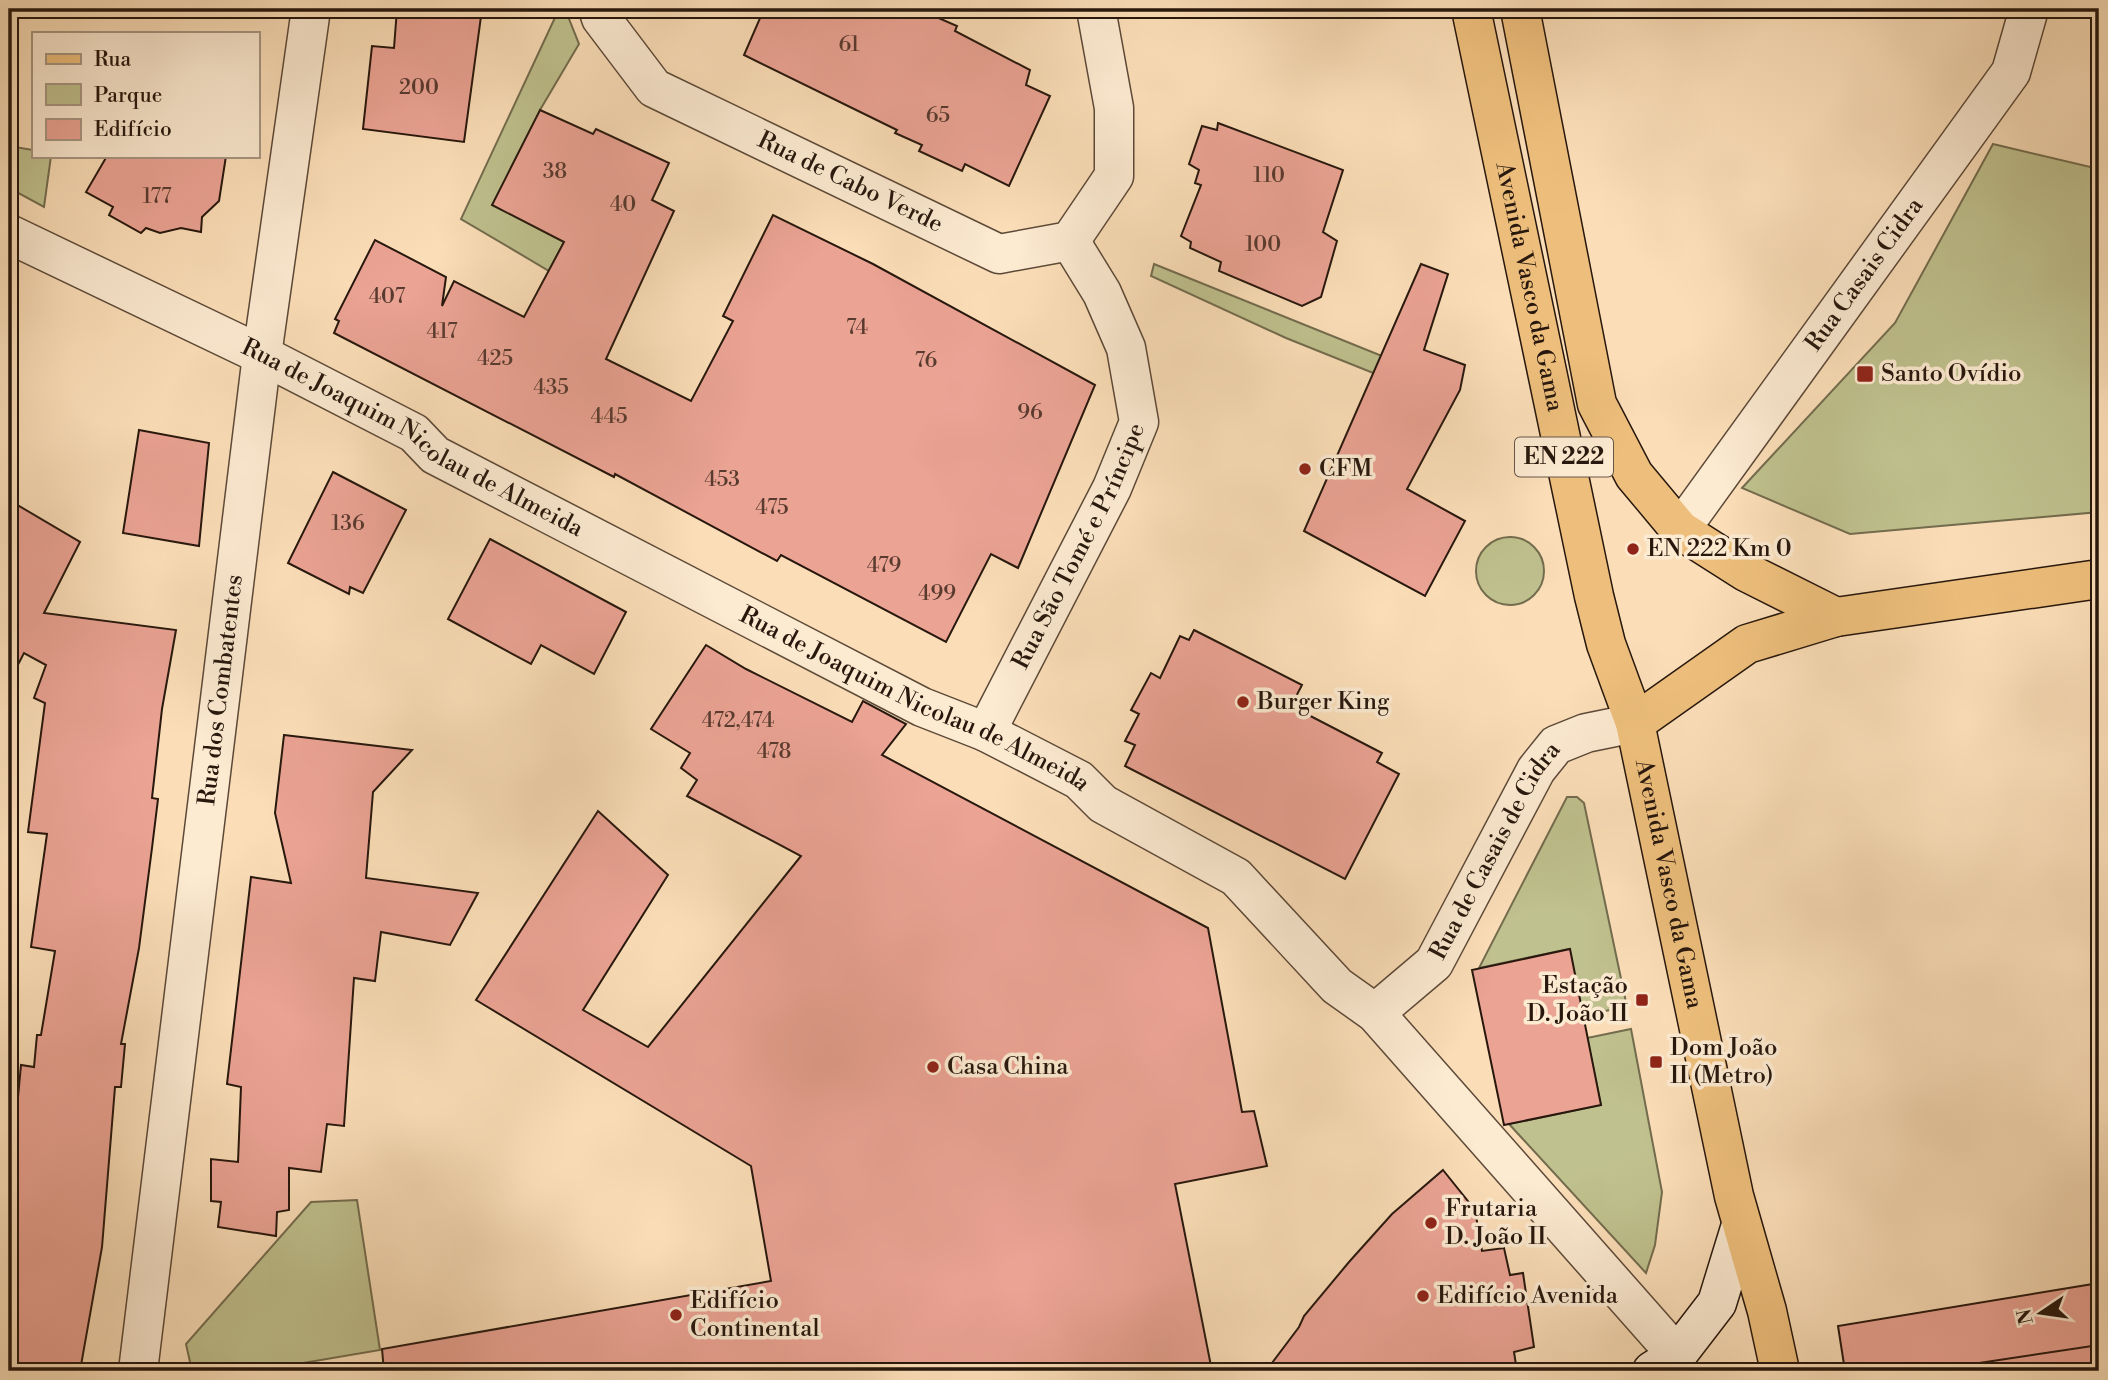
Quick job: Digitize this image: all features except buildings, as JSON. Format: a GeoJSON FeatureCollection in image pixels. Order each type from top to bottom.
{"type":"FeatureCollection","features":[{"type":"Feature","properties":{"kind":"main road","name":"Avenida Vasco da Gama"},"geometry":{"type":"LineString","coordinates":[[1471,9],[1594,596],[1606,644],[1635,723],[1741,1225],[1768,1311],[1780,1371]]}},
{"type":"Feature","properties":{"kind":"main road","name":"Avenida Vasco da Gama"},"geometry":{"type":"LineString","coordinates":[[1520,9],[1597,404],[1633,475],[1680,530],[1746,572],[1836,617]]}},
{"type":"Feature","properties":{"kind":"main road"},"geometry":{"type":"LineString","coordinates":[[1635,723],[1746,644],[1836,617],[2099,579]]}},
{"type":"Feature","properties":{"kind":"street","name":"Rua dos Combatentes"},"geometry":{"type":"LineString","coordinates":[[138,1371],[262,355],[312,9]]}},
{"type":"Feature","properties":{"kind":"street","name":"Rua de Cabo Verde"},"geometry":{"type":"LineString","coordinates":[[598,9],[601,18],[654,88],[999,254],[1070,241]]}},
{"type":"Feature","properties":{"kind":"street"},"geometry":{"type":"LineString","coordinates":[[1070,241],[1114,176],[1114,107],[1096,9]]}},
{"type":"Feature","properties":{"kind":"street","name":"Rua Casais Cidra"},"geometry":{"type":"LineString","coordinates":[[1680,530],[2011,72],[2029,9]]}},
{"type":"Feature","properties":{"kind":"street","name":"Rua de Joaquim Nicolau de Almeida"},"geometry":{"type":"LineString","coordinates":[[9,234],[262,355],[414,433],[435,455],[604,543],[922,707],[986,732],[1079,780],[1103,804],[1236,877],[1337,986],[1375,1013],[1664,1363]]}},
{"type":"Feature","properties":{"kind":"street","name":"Rua São Tomé e Príncipe"},"geometry":{"type":"LineString","coordinates":[[986,732],[1112,488],[1139,422],[1126,348],[1102,293],[1070,241]]}},
{"type":"Feature","properties":{"kind":"street","name":"Rua de Casais de Cidra"},"geometry":{"type":"LineString","coordinates":[[1375,1013],[1434,963],[1536,770],[1556,745],[1586,733],[1635,723]]}},
{"type":"Feature","properties":{"kind":"street"},"geometry":{"type":"LineString","coordinates":[[1664,1363],[1717,1303],[1741,1225]]}},
{"type":"Feature","properties":{"kind":"green space"},"geometry":{"type":"Polygon","coordinates":[[[559,9],[565,9],[579,44],[540,110],[564,242],[549,271],[461,219],[559,9]]]}},
{"type":"Feature","properties":{"kind":"green space"},"geometry":{"type":"Polygon","coordinates":[[[1993,144],[2099,169],[2099,512],[1850,534],[1742,488],[1895,323],[1993,144]]]}},
{"type":"Feature","properties":{"kind":"green space"},"geometry":{"type":"Polygon","coordinates":[[[9,146],[32,150],[32,158],[51,158],[44,207],[9,188],[9,146]]]}},
{"type":"Feature","properties":{"kind":"green space"},"geometry":{"type":"Polygon","coordinates":[[[1154,264],[1439,379],[1428,395],[1286,338],[1151,276],[1154,264]]]}},
{"type":"Feature","properties":{"kind":"green space"},"geometry":{"type":"Polygon","coordinates":[[[1510,537],[1523,539],[1534,547],[1542,558],[1542,584],[1534,595],[1523,603],[1510,605],[1497,603],[1486,595],[1478,584],[1476,571],[1478,558],[1486,547],[1497,539],[1510,537]]]}},
{"type":"Feature","properties":{"kind":"green space"},"geometry":{"type":"Polygon","coordinates":[[[1567,797],[1577,797],[1584,803],[1627,1007],[1583,1015],[1569,949],[1479,968],[1567,797]]]}},
{"type":"Feature","properties":{"kind":"green space"},"geometry":{"type":"Polygon","coordinates":[[[1631,1029],[1662,1192],[1655,1245],[1646,1273],[1509,1124],[1601,1105],[1587,1038],[1631,1029]]]}},
{"type":"Feature","properties":{"kind":"green space"},"geometry":{"type":"Polygon","coordinates":[[[357,1200],[380,1350],[256,1371],[192,1371],[186,1344],[311,1202],[357,1200]]]}},
{"type":"Feature","properties":{"kind":"tram line"},"geometry":{"type":"LineString","coordinates":[[1926,1371],[2099,1345]]}},
{"type":"Feature","properties":{"kind":"place","name":"Santo Ovídio"},"geometry":{"type":"Point","coordinates":[1865,374]}},
{"type":"Feature","properties":{"kind":"place","name":"CFM"},"geometry":{"type":"Point","coordinates":[1305,469]}},
{"type":"Feature","properties":{"kind":"place","name":"EN 222 Km 0"},"geometry":{"type":"Point","coordinates":[1633,549]}},
{"type":"Feature","properties":{"kind":"place","name":"Burger King"},"geometry":{"type":"Point","coordinates":[1243,702]}},
{"type":"Feature","properties":{"kind":"place","name":"Estação D. João II"},"geometry":{"type":"Point","coordinates":[1642,1000]}},
{"type":"Feature","properties":{"kind":"place","name":"Dom João II (Metro)"},"geometry":{"type":"Point","coordinates":[1656,1062]}},
{"type":"Feature","properties":{"kind":"place","name":"Casa China"},"geometry":{"type":"Point","coordinates":[933,1067]}},
{"type":"Feature","properties":{"kind":"place","name":"Frutaria D. João II"},"geometry":{"type":"Point","coordinates":[1431,1223]}},
{"type":"Feature","properties":{"kind":"place","name":"Edifício Avenida"},"geometry":{"type":"Point","coordinates":[1423,1296]}},
{"type":"Feature","properties":{"kind":"place","name":"Edifício Continental"},"geometry":{"type":"Point","coordinates":[676,1315]}}]}
